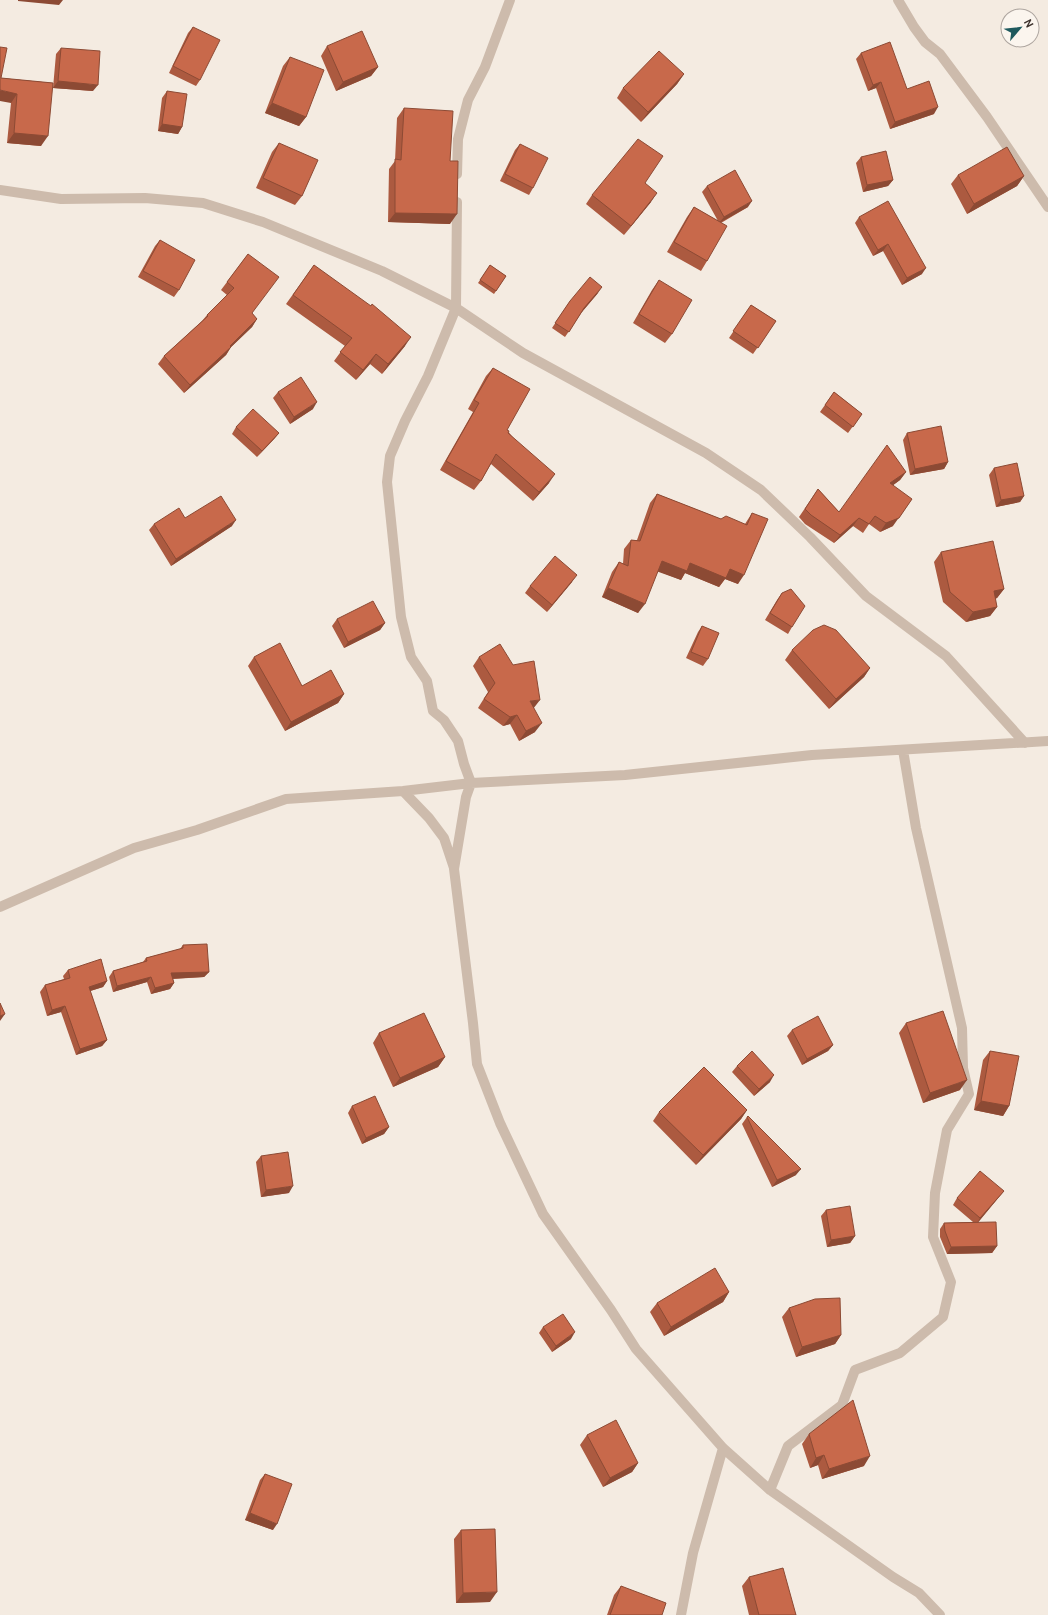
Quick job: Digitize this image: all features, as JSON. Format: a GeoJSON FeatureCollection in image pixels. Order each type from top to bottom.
{"type":"FeatureCollection","features":[{"type":"Feature","properties":{"kind":"street"},"geometry":{"type":"LineString","coordinates":[[454,869],[466,797],[471,783],[458,741],[444,720],[433,711],[427,681],[412,657],[401,617],[387,482],[390,456],[405,421],[428,376],[456,308],[458,139],[468,100],[485,67],[510,0]]}},
{"type":"Feature","properties":{"kind":"street"},"geometry":{"type":"LineString","coordinates":[[898,0],[925,42],[940,54],[986,116],[1048,207]]}},
{"type":"Feature","properties":{"kind":"street"},"geometry":{"type":"LineString","coordinates":[[0,190],[61,199],[145,198],[203,203],[263,222],[368,265],[456,308],[523,353],[706,453],[761,490],[810,537],[866,596],[946,656],[1025,743]]}},
{"type":"Feature","properties":{"kind":"street"},"geometry":{"type":"LineString","coordinates":[[0,907],[134,848],[197,830],[286,799],[403,791],[471,783],[625,775],[812,755],[1048,741]]}},
{"type":"Feature","properties":{"kind":"street"},"geometry":{"type":"LineString","coordinates":[[770,1490],[788,1446],[842,1405],[855,1370],[900,1353],[943,1317],[951,1282],[933,1237],[936,1193],[947,1130],[969,1094],[963,1068],[962,1028],[916,828],[903,750]]}},
{"type":"Feature","properties":{"kind":"street"},"geometry":{"type":"LineString","coordinates":[[403,791],[429,818],[444,838],[454,869],[472,1008],[477,1064],[500,1123],[543,1214],[636,1348],[723,1448],[770,1490],[893,1577],[919,1593],[940,1615]]}},
{"type":"Feature","properties":{"kind":"street"},"geometry":{"type":"LineString","coordinates":[[681,1615],[693,1553],[723,1448]]}},
{"type":"Feature","properties":{"kind":"building"},"geometry":{"type":"Polygon","coordinates":[[[193,27],[220,40],[200,80],[173,66],[193,27]]]}},
{"type":"Feature","properties":{"kind":"building"},"geometry":{"type":"Polygon","coordinates":[[[362,31],[378,67],[343,82],[327,46],[362,31]]]}},
{"type":"Feature","properties":{"kind":"building"},"geometry":{"type":"Polygon","coordinates":[[[890,42],[907,89],[929,81],[938,107],[895,122],[881,82],[873,85],[861,53],[890,42]]]}},
{"type":"Feature","properties":{"kind":"building"},"geometry":{"type":"Polygon","coordinates":[[[0,47],[7,48],[1,78],[53,83],[48,136],[14,133],[17,94],[0,90],[0,47]]]}},
{"type":"Feature","properties":{"kind":"building"},"geometry":{"type":"Polygon","coordinates":[[[61,48],[100,51],[98,85],[58,81],[61,48]]]}},
{"type":"Feature","properties":{"kind":"building"},"geometry":{"type":"Polygon","coordinates":[[[659,51],[684,74],[648,112],[623,88],[659,51]]]}},
{"type":"Feature","properties":{"kind":"building"},"geometry":{"type":"Polygon","coordinates":[[[290,57],[324,70],[306,117],[272,103],[290,57]]]}},
{"type":"Feature","properties":{"kind":"building"},"geometry":{"type":"Polygon","coordinates":[[[167,91],[187,94],[182,127],[162,124],[167,91]]]}},
{"type":"Feature","properties":{"kind":"building"},"geometry":{"type":"Polygon","coordinates":[[[404,108],[453,111],[450,161],[458,161],[457,214],[395,213],[395,159],[401,160],[404,108]]]}},
{"type":"Feature","properties":{"kind":"building"},"geometry":{"type":"Polygon","coordinates":[[[638,139],[663,156],[645,183],[657,193],[631,226],[592,195],[638,139]]]}},
{"type":"Feature","properties":{"kind":"building"},"geometry":{"type":"Polygon","coordinates":[[[279,143],[318,160],[302,196],[263,178],[279,143]]]}},
{"type":"Feature","properties":{"kind":"building"},"geometry":{"type":"Polygon","coordinates":[[[520,144],[548,158],[533,188],[505,174],[520,144]]]}},
{"type":"Feature","properties":{"kind":"building"},"geometry":{"type":"Polygon","coordinates":[[[1007,147],[1024,176],[974,204],[958,175],[1007,147]]]}},
{"type":"Feature","properties":{"kind":"building"},"geometry":{"type":"Polygon","coordinates":[[[886,151],[893,180],[867,185],[861,157],[886,151]]]}},
{"type":"Feature","properties":{"kind":"building"},"geometry":{"type":"Polygon","coordinates":[[[735,170],[752,201],[724,217],[707,186],[735,170]]]}},
{"type":"Feature","properties":{"kind":"building"},"geometry":{"type":"Polygon","coordinates":[[[888,201],[926,268],[907,278],[888,244],[878,250],[859,217],[888,201]]]}},
{"type":"Feature","properties":{"kind":"building"},"geometry":{"type":"Polygon","coordinates":[[[694,207],[727,226],[707,261],[674,242],[694,207]]]}},
{"type":"Feature","properties":{"kind":"building"},"geometry":{"type":"Polygon","coordinates":[[[160,240],[195,260],[179,290],[143,271],[160,240]]]}},
{"type":"Feature","properties":{"kind":"building"},"geometry":{"type":"Polygon","coordinates":[[[248,254],[279,277],[252,313],[257,319],[230,346],[231,347],[190,385],[164,356],[208,316],[207,315],[234,288],[227,282],[248,254]]]}},
{"type":"Feature","properties":{"kind":"building"},"geometry":{"type":"Polygon","coordinates":[[[314,265],[371,306],[372,304],[411,337],[388,364],[376,354],[363,370],[340,352],[352,338],[293,295],[314,265]]]}},
{"type":"Feature","properties":{"kind":"building"},"geometry":{"type":"Polygon","coordinates":[[[490,265],[506,276],[496,291],[480,280],[490,265]]]}},
{"type":"Feature","properties":{"kind":"building"},"geometry":{"type":"Polygon","coordinates":[[[590,277],[602,287],[584,308],[569,332],[555,323],[570,301],[590,277]]]}},
{"type":"Feature","properties":{"kind":"building"},"geometry":{"type":"Polygon","coordinates":[[[659,280],[692,300],[672,334],[639,314],[659,280]]]}},
{"type":"Feature","properties":{"kind":"building"},"geometry":{"type":"Polygon","coordinates":[[[751,305],[776,321],[758,348],[733,331],[751,305]]]}},
{"type":"Feature","properties":{"kind":"building"},"geometry":{"type":"Polygon","coordinates":[[[493,368],[530,389],[507,430],[509,431],[508,433],[555,474],[539,492],[496,454],[481,481],[446,461],[479,403],[474,400],[493,368]]]}},
{"type":"Feature","properties":{"kind":"building"},"geometry":{"type":"Polygon","coordinates":[[[301,377],[317,402],[294,417],[278,392],[301,377]]]}},
{"type":"Feature","properties":{"kind":"building"},"geometry":{"type":"Polygon","coordinates":[[[834,392],[862,414],[853,427],[825,405],[834,392]]]}},
{"type":"Feature","properties":{"kind":"building"},"geometry":{"type":"Polygon","coordinates":[[[253,409],[279,433],[262,451],[236,427],[253,409]]]}},
{"type":"Feature","properties":{"kind":"building"},"geometry":{"type":"Polygon","coordinates":[[[941,426],[948,462],[915,469],[907,433],[941,426]]]}},
{"type":"Feature","properties":{"kind":"building"},"geometry":{"type":"Polygon","coordinates":[[[887,445],[906,472],[890,483],[912,499],[899,518],[886,523],[875,516],[869,524],[859,518],[840,535],[811,515],[805,509],[818,489],[839,512],[887,445]]]}},
{"type":"Feature","properties":{"kind":"building"},"geometry":{"type":"Polygon","coordinates":[[[1017,463],[1024,496],[1001,500],[994,468],[1017,463]]]}},
{"type":"Feature","properties":{"kind":"building"},"geometry":{"type":"Polygon","coordinates":[[[657,494],[721,519],[726,516],[747,525],[752,513],[768,519],[744,575],[730,569],[726,578],[690,563],[687,571],[662,561],[645,604],[608,588],[619,562],[628,566],[631,540],[640,541],[657,494]]]}},
{"type":"Feature","properties":{"kind":"building"},"geometry":{"type":"Polygon","coordinates":[[[221,496],[236,520],[176,559],[154,524],[179,508],[185,518],[221,496]]]}},
{"type":"Feature","properties":{"kind":"building"},"geometry":{"type":"Polygon","coordinates":[[[993,541],[1004,589],[994,591],[997,607],[973,612],[950,592],[941,552],[993,541]]]}},
{"type":"Feature","properties":{"kind":"building"},"geometry":{"type":"Polygon","coordinates":[[[555,556],[577,575],[552,605],[530,586],[555,556]]]}},
{"type":"Feature","properties":{"kind":"building"},"geometry":{"type":"Polygon","coordinates":[[[791,589],[805,606],[792,627],[770,613],[782,593],[791,589]]]}},
{"type":"Feature","properties":{"kind":"building"},"geometry":{"type":"Polygon","coordinates":[[[373,601],[385,623],[348,642],[337,619],[373,601]]]}},
{"type":"Feature","properties":{"kind":"building"},"geometry":{"type":"Polygon","coordinates":[[[824,625],[836,630],[870,668],[836,699],[792,650],[813,630],[824,625]]]}},
{"type":"Feature","properties":{"kind":"building"},"geometry":{"type":"Polygon","coordinates":[[[702,626],[719,633],[708,659],[691,652],[702,626]]]}},
{"type":"Feature","properties":{"kind":"building"},"geometry":{"type":"Polygon","coordinates":[[[280,643],[302,686],[331,670],[344,694],[291,722],[254,657],[280,643]]]}},
{"type":"Feature","properties":{"kind":"building"},"geometry":{"type":"Polygon","coordinates":[[[500,644],[513,665],[534,661],[540,700],[530,701],[542,723],[526,731],[517,715],[510,717],[484,699],[495,683],[479,657],[500,644]]]}},
{"type":"Feature","properties":{"kind":"building"},"geometry":{"type":"Polygon","coordinates":[[[207,944],[209,972],[171,973],[174,983],[155,988],[151,977],[117,986],[113,971],[147,961],[146,958],[183,948],[183,945],[207,944]]]}},
{"type":"Feature","properties":{"kind":"building"},"geometry":{"type":"Polygon","coordinates":[[[101,959],[107,981],[89,987],[107,1040],[80,1049],[65,1006],[52,1010],[45,985],[70,978],[68,970],[101,959]]]}},
{"type":"Feature","properties":{"kind":"building"},"geometry":{"type":"Polygon","coordinates":[[[0,1003],[5,1014],[0,1016],[0,1003]]]}},
{"type":"Feature","properties":{"kind":"building"},"geometry":{"type":"Polygon","coordinates":[[[943,1011],[967,1080],[930,1093],[906,1023],[943,1011]]]}},
{"type":"Feature","properties":{"kind":"building"},"geometry":{"type":"Polygon","coordinates":[[[424,1013],[445,1057],[400,1078],[379,1033],[424,1013]]]}},
{"type":"Feature","properties":{"kind":"building"},"geometry":{"type":"Polygon","coordinates":[[[818,1016],[833,1045],[807,1059],[792,1030],[818,1016]]]}},
{"type":"Feature","properties":{"kind":"building"},"geometry":{"type":"Polygon","coordinates":[[[752,1051],[774,1075],[759,1089],[737,1066],[752,1051]]]}},
{"type":"Feature","properties":{"kind":"building"},"geometry":{"type":"Polygon","coordinates":[[[990,1051],[1019,1056],[1009,1106],[981,1101],[990,1051]]]}},
{"type":"Feature","properties":{"kind":"building"},"geometry":{"type":"Polygon","coordinates":[[[704,1067],[747,1110],[703,1155],[659,1112],[704,1067]]]}},
{"type":"Feature","properties":{"kind":"building"},"geometry":{"type":"Polygon","coordinates":[[[375,1096],[389,1127],[366,1138],[352,1106],[375,1096]]]}},
{"type":"Feature","properties":{"kind":"building"},"geometry":{"type":"Polygon","coordinates":[[[748,1116],[801,1169],[777,1180],[747,1117],[748,1116]]]}},
{"type":"Feature","properties":{"kind":"building"},"geometry":{"type":"Polygon","coordinates":[[[288,1152],[293,1186],[266,1190],[261,1156],[288,1152]]]}},
{"type":"Feature","properties":{"kind":"building"},"geometry":{"type":"Polygon","coordinates":[[[980,1171],[1004,1191],[980,1218],[957,1198],[980,1171]]]}},
{"type":"Feature","properties":{"kind":"building"},"geometry":{"type":"Polygon","coordinates":[[[850,1206],[855,1236],[831,1240],[826,1210],[850,1206]]]}},
{"type":"Feature","properties":{"kind":"building"},"geometry":{"type":"Polygon","coordinates":[[[996,1222],[997,1246],[951,1247],[945,1231],[944,1223],[996,1222]]]}},
{"type":"Feature","properties":{"kind":"building"},"geometry":{"type":"Polygon","coordinates":[[[715,1268],[729,1292],[671,1327],[657,1303],[715,1268]]]}},
{"type":"Feature","properties":{"kind":"building"},"geometry":{"type":"Polygon","coordinates":[[[840,1298],[841,1335],[802,1347],[789,1308],[815,1299],[840,1298]]]}},
{"type":"Feature","properties":{"kind":"building"},"geometry":{"type":"Polygon","coordinates":[[[563,1314],[575,1332],[556,1346],[543,1327],[563,1314]]]}},
{"type":"Feature","properties":{"kind":"building"},"geometry":{"type":"Polygon","coordinates":[[[853,1400],[870,1456],[829,1469],[824,1455],[816,1458],[809,1434],[853,1400]]]}},
{"type":"Feature","properties":{"kind":"building"},"geometry":{"type":"Polygon","coordinates":[[[616,1420],[638,1463],[610,1478],[587,1435],[616,1420]]]}},
{"type":"Feature","properties":{"kind":"building"},"geometry":{"type":"Polygon","coordinates":[[[265,1474],[292,1484],[277,1524],[250,1513],[265,1474]]]}},
{"type":"Feature","properties":{"kind":"building"},"geometry":{"type":"Polygon","coordinates":[[[495,1529],[497,1592],[463,1593],[461,1530],[495,1529]]]}},
{"type":"Feature","properties":{"kind":"building"},"geometry":{"type":"Polygon","coordinates":[[[783,1568],[796,1615],[759,1615],[749,1577],[783,1568]]]}},
{"type":"Feature","properties":{"kind":"building"},"geometry":{"type":"Polygon","coordinates":[[[621,1586],[666,1603],[662,1615],[610,1615],[621,1586]]]}}]}
